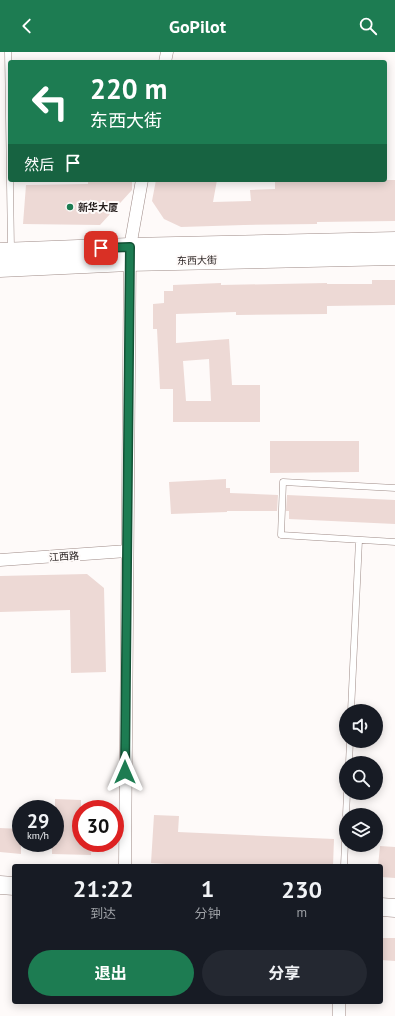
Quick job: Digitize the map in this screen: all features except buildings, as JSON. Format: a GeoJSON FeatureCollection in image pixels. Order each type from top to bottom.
{"type":"FeatureCollection","features":[{"type":"Feature","properties":{"kind":"street"},"geometry":{"type":"LineString","coordinates":[[125,864],[130,254],[142,182]]}},
{"type":"Feature","properties":{"kind":"street","name":"东西大街"},"geometry":{"type":"LineString","coordinates":[[0,268],[130,254],[395,241]]}},
{"type":"Feature","properties":{"kind":"street","name":"东西大街"},"geometry":{"type":"LineString","coordinates":[[6,250],[130,254],[395,256]]}},
{"type":"Feature","properties":{"kind":"street","name":"江西路"},"geometry":{"type":"LineString","coordinates":[[0,560],[127,551]]}},
{"type":"Feature","properties":{"kind":"street"},"geometry":{"type":"LineString","coordinates":[[0,885],[12,886]]}},
{"type":"Feature","properties":{"kind":"street"},"geometry":{"type":"LineString","coordinates":[[383,907],[395,908]]}},
{"type":"Feature","properties":{"kind":"street"},"geometry":{"type":"LineString","coordinates":[[339,1004],[339,1016]]}},
{"type":"Feature","properties":{"kind":"lane"},"geometry":{"type":"LineString","coordinates":[[6,250],[8,52]]}},
{"type":"Feature","properties":{"kind":"lane"},"geometry":{"type":"LineString","coordinates":[[395,488],[284,482],[281,536],[395,542]]}},
{"type":"Feature","properties":{"kind":"lane"},"geometry":{"type":"LineString","coordinates":[[351,704],[359,540]]}},
{"type":"Feature","properties":{"kind":"lane"},"geometry":{"type":"LineString","coordinates":[[344,864],[345,852]]}},
{"type":"Feature","properties":{"kind":"place","name":"新华大厦"},"geometry":{"type":"Point","coordinates":[70,207]}},
{"type":"Feature","properties":{"kind":"route"},"geometry":{"type":"LineString","coordinates":[[101,248],[130,247],[125,772]]}}]}
